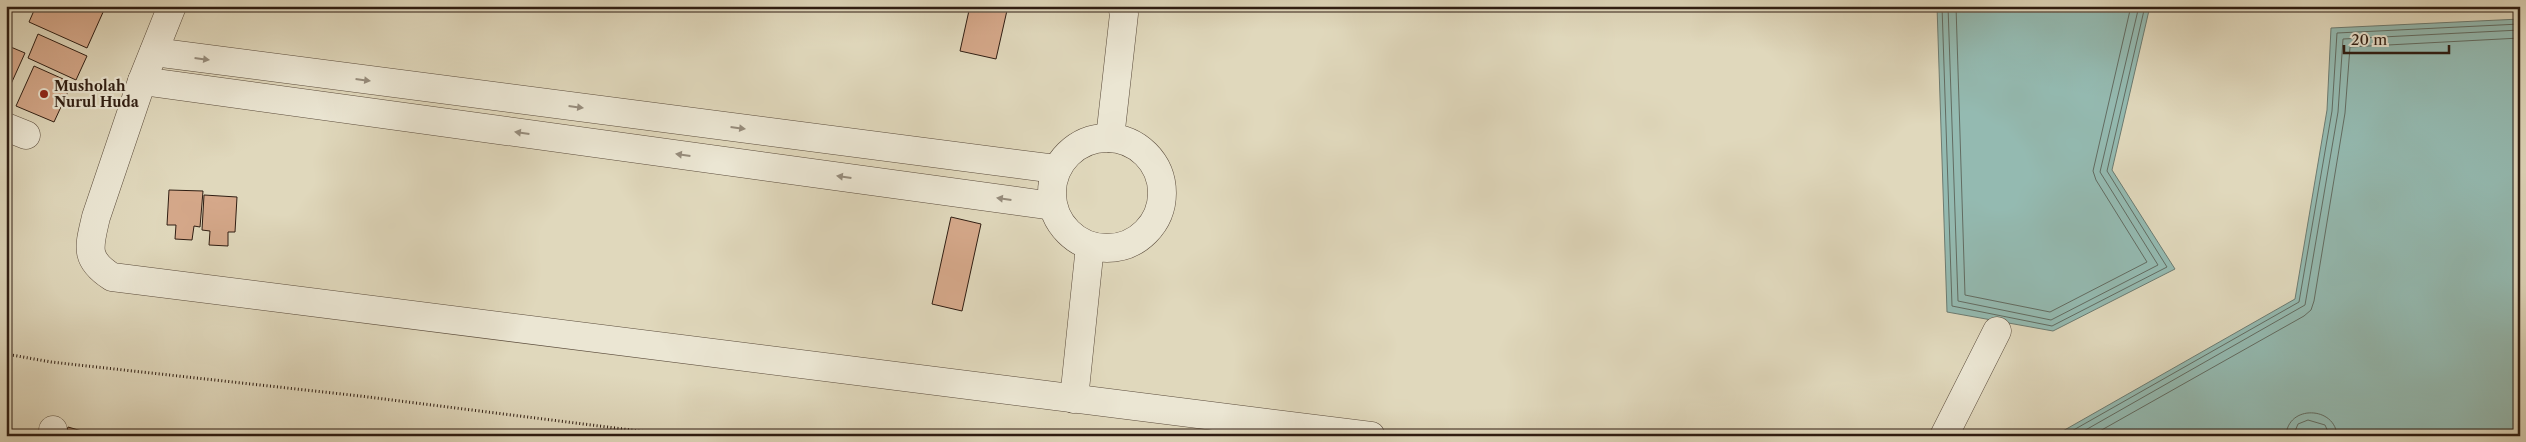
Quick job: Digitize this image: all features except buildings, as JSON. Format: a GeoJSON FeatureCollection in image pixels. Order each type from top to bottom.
{"type":"FeatureCollection","features":[{"type":"Feature","properties":{"kind":"street"},"geometry":{"type":"LineString","coordinates":[[172,6],[142,81],[96,217],[91,254],[97,267],[112,277],[1370,436]]}},
{"type":"Feature","properties":{"kind":"street"},"geometry":{"type":"LineString","coordinates":[[1110,138],[1124,14],[1122,6]]}},
{"type":"Feature","properties":{"kind":"street"},"geometry":{"type":"LineString","coordinates":[[154,52],[1056,169]]}},
{"type":"Feature","properties":{"kind":"street"},"geometry":{"type":"LineString","coordinates":[[142,81],[1053,206]]}},
{"type":"Feature","properties":{"kind":"street"},"geometry":{"type":"LineString","coordinates":[[1110,138],[1128,142],[1144,152],[1156,166],[1162,184],[1162,203],[1155,220],[1143,235],[1127,245],[1109,248],[1090,246],[1066,231],[1053,206],[1051,187],[1056,169],[1078,145],[1094,139],[1110,138]]}},
{"type":"Feature","properties":{"kind":"street"},"geometry":{"type":"LineString","coordinates":[[1074,398],[1090,246]]}},
{"type":"Feature","properties":{"kind":"street"},"geometry":{"type":"LineString","coordinates":[[1944,436],[1997,331]]}},
{"type":"Feature","properties":{"kind":"path"},"geometry":{"type":"LineString","coordinates":[[6,354],[679,436]]}},
{"type":"Feature","properties":{"kind":"water"},"geometry":{"type":"Polygon","coordinates":[[[1937,6],[2150,6],[2112,170],[2175,269],[2053,331],[1947,312],[1937,6]]]}},
{"type":"Feature","properties":{"kind":"water"},"geometry":{"type":"Polygon","coordinates":[[[2520,19],[2520,436],[2329,436],[2307,431],[2303,436],[2054,436],[2295,299],[2327,110],[2331,28],[2520,19]]]}},
{"type":"Feature","properties":{"kind":"place","name":"Musholah Nurul Huda"},"geometry":{"type":"Point","coordinates":[44,94]}}]}
